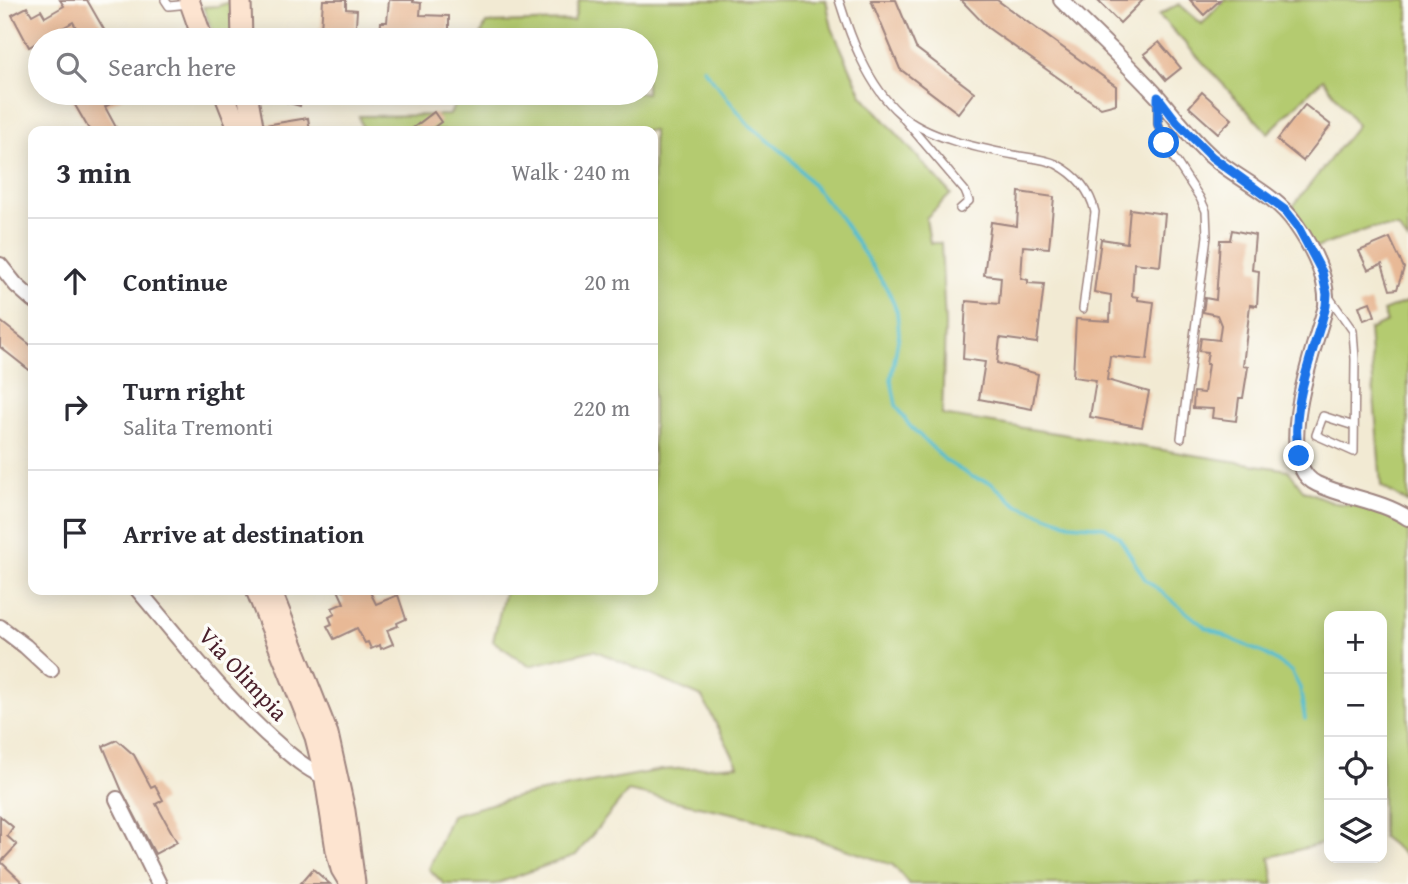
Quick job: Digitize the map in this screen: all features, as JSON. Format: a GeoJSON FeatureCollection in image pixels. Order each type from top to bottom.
{"type":"FeatureCollection","features":[{"type":"Feature","properties":{"kind":"street"},"geometry":{"type":"LineString","coordinates":[[241,0],[242,28]]}},
{"type":"Feature","properties":{"kind":"street"},"geometry":{"type":"LineString","coordinates":[[1060,0],[1158,97],[1177,122],[1212,157],[1286,211],[1297,225],[1322,272],[1327,294],[1296,422],[1296,440],[1303,471],[1315,483],[1392,508],[1408,518]]}},
{"type":"Feature","properties":{"kind":"street"},"geometry":{"type":"LineString","coordinates":[[190,5],[199,28]]}},
{"type":"Feature","properties":{"kind":"street"},"geometry":{"type":"LineString","coordinates":[[238,105],[239,126]]}},
{"type":"Feature","properties":{"kind":"street"},"geometry":{"type":"LineString","coordinates":[[241,105],[252,126]]}},
{"type":"Feature","properties":{"kind":"street"},"geometry":{"type":"LineString","coordinates":[[0,265],[28,296]]}},
{"type":"Feature","properties":{"kind":"street","name":"Via Olimpia"},"geometry":{"type":"LineString","coordinates":[[142,595],[257,727],[300,763],[332,780]]}},
{"type":"Feature","properties":{"kind":"street"},"geometry":{"type":"LineString","coordinates":[[259,595],[279,630],[299,677],[315,737],[332,780],[341,869],[352,884]]}},
{"type":"Feature","properties":{"kind":"street"},"geometry":{"type":"LineString","coordinates":[[272,595],[279,630]]}},
{"type":"Feature","properties":{"kind":"street"},"geometry":{"type":"LineString","coordinates":[[0,627],[51,670]]}},
{"type":"Feature","properties":{"kind":"street"},"geometry":{"type":"LineString","coordinates":[[117,799],[159,884]]}},
{"type":"Feature","properties":{"kind":"lane"},"geometry":{"type":"LineString","coordinates":[[165,0],[169,6],[190,5]]}},
{"type":"Feature","properties":{"kind":"lane"},"geometry":{"type":"LineString","coordinates":[[839,0],[865,66],[877,88],[965,191],[969,201],[960,209]]}},
{"type":"Feature","properties":{"kind":"lane"},"geometry":{"type":"LineString","coordinates":[[1158,97],[1158,124],[1164,143],[1206,211],[1207,236],[1181,438]]}},
{"type":"Feature","properties":{"kind":"lane"},"geometry":{"type":"LineString","coordinates":[[901,114],[946,139],[1053,163],[1075,176],[1091,197],[1095,212],[1083,309]]}},
{"type":"Feature","properties":{"kind":"lane"},"geometry":{"type":"LineString","coordinates":[[1327,294],[1353,331],[1355,359],[1354,452],[1316,435],[1323,416],[1354,426]]}},
{"type":"Feature","properties":{"kind":"green space"},"geometry":{"type":"Polygon","coordinates":[[[579,0],[826,0],[832,28],[862,95],[951,194],[926,218],[930,243],[941,243],[945,325],[942,415],[1288,470],[1303,490],[1335,503],[1360,506],[1386,515],[1408,530],[1408,857],[1387,841],[1387,611],[1324,611],[1324,843],[1270,857],[1274,884],[909,884],[893,865],[750,817],[628,791],[576,855],[495,884],[444,884],[429,869],[451,815],[520,796],[661,770],[738,765],[702,697],[594,650],[529,666],[493,641],[504,595],[658,595],[658,126],[362,126],[359,116],[450,115],[454,105],[658,105],[658,28],[484,28],[486,23],[574,21],[579,0]]]}},
{"type":"Feature","properties":{"kind":"green space"},"geometry":{"type":"Polygon","coordinates":[[[1224,0],[1408,0],[1408,241],[1398,228],[1371,228],[1313,249],[1290,210],[1357,125],[1323,79],[1268,133],[1159,15],[1179,4],[1202,24],[1224,0]]]}},
{"type":"Feature","properties":{"kind":"green space"},"geometry":{"type":"Polygon","coordinates":[[[233,1],[234,28],[211,28],[203,7],[233,1]]]}},
{"type":"Feature","properties":{"kind":"green space"},"geometry":{"type":"Polygon","coordinates":[[[1408,301],[1408,503],[1381,486],[1369,330],[1387,322],[1383,311],[1408,301]]]}},
{"type":"Feature","properties":{"kind":"building"},"geometry":{"type":"Polygon","coordinates":[[[60,0],[87,0],[103,28],[76,28],[73,22],[62,28],[28,28],[28,45],[12,15],[27,7],[32,15],[41,10],[45,17],[64,6],[60,0]]]}},
{"type":"Feature","properties":{"kind":"building"},"geometry":{"type":"Polygon","coordinates":[[[323,0],[346,0],[346,9],[357,10],[356,28],[321,28],[323,0]]]}},
{"type":"Feature","properties":{"kind":"building"},"geometry":{"type":"Polygon","coordinates":[[[389,0],[413,0],[421,3],[420,15],[449,16],[449,28],[381,28],[381,22],[387,22],[389,0]]]}},
{"type":"Feature","properties":{"kind":"building"},"geometry":{"type":"Polygon","coordinates":[[[871,0],[896,0],[916,48],[974,92],[958,113],[900,69],[871,0]]]}},
{"type":"Feature","properties":{"kind":"building"},"geometry":{"type":"Polygon","coordinates":[[[961,0],[997,0],[1116,86],[1116,104],[1101,108],[988,28],[961,0]]]}},
{"type":"Feature","properties":{"kind":"building"},"geometry":{"type":"Polygon","coordinates":[[[1097,0],[1143,0],[1120,23],[1097,0]]]}},
{"type":"Feature","properties":{"kind":"building"},"geometry":{"type":"Polygon","coordinates":[[[1190,0],[1220,0],[1204,15],[1190,0]]]}},
{"type":"Feature","properties":{"kind":"building"},"geometry":{"type":"Polygon","coordinates":[[[1159,42],[1181,68],[1166,80],[1144,54],[1159,42]]]}},
{"type":"Feature","properties":{"kind":"building"},"geometry":{"type":"Polygon","coordinates":[[[1202,92],[1232,119],[1218,133],[1189,107],[1202,92]]]}},
{"type":"Feature","properties":{"kind":"building"},"geometry":{"type":"Polygon","coordinates":[[[75,105],[109,105],[105,107],[115,126],[87,126],[75,105]]]}},
{"type":"Feature","properties":{"kind":"building"},"geometry":{"type":"Polygon","coordinates":[[[1305,105],[1331,125],[1303,161],[1277,140],[1305,105]]]}},
{"type":"Feature","properties":{"kind":"building"},"geometry":{"type":"Polygon","coordinates":[[[434,112],[441,122],[436,126],[416,126],[434,112]]]}},
{"type":"Feature","properties":{"kind":"building"},"geometry":{"type":"Polygon","coordinates":[[[308,118],[309,126],[265,126],[308,118]]]}},
{"type":"Feature","properties":{"kind":"building"},"geometry":{"type":"Polygon","coordinates":[[[1019,192],[1054,197],[1049,248],[1023,246],[1021,278],[1028,280],[1028,283],[1044,284],[1037,343],[1000,338],[997,363],[1038,374],[1032,409],[979,399],[985,362],[963,359],[966,301],[999,304],[1001,277],[984,275],[991,222],[1017,226],[1019,192]]]}},
{"type":"Feature","properties":{"kind":"building"},"geometry":{"type":"Polygon","coordinates":[[[1130,209],[1165,214],[1160,266],[1134,263],[1132,296],[1138,297],[1138,300],[1154,302],[1147,360],[1110,356],[1107,380],[1149,392],[1142,427],[1090,417],[1096,380],[1073,377],[1076,319],[1110,321],[1111,295],[1094,292],[1101,239],[1127,243],[1130,209]]]}},
{"type":"Feature","properties":{"kind":"building"},"geometry":{"type":"Polygon","coordinates":[[[1232,230],[1255,235],[1252,270],[1259,271],[1257,306],[1250,305],[1243,366],[1248,367],[1236,421],[1212,418],[1213,409],[1193,408],[1194,392],[1204,393],[1208,364],[1208,352],[1199,351],[1201,338],[1219,340],[1221,325],[1217,315],[1203,312],[1205,298],[1216,300],[1220,240],[1230,240],[1232,230]]]}},
{"type":"Feature","properties":{"kind":"building"},"geometry":{"type":"Polygon","coordinates":[[[1390,238],[1404,268],[1397,289],[1390,290],[1382,264],[1368,270],[1359,251],[1390,238]]]}},
{"type":"Feature","properties":{"kind":"building"},"geometry":{"type":"Polygon","coordinates":[[[1370,302],[1375,316],[1364,320],[1359,306],[1370,302]]]}},
{"type":"Feature","properties":{"kind":"building"},"geometry":{"type":"Polygon","coordinates":[[[0,321],[28,343],[28,369],[0,347],[0,321]]]}},
{"type":"Feature","properties":{"kind":"building"},"geometry":{"type":"Polygon","coordinates":[[[340,595],[372,595],[376,604],[398,595],[406,619],[387,630],[393,644],[381,649],[380,645],[371,649],[357,628],[334,639],[327,626],[332,624],[329,617],[335,614],[332,608],[344,603],[340,595]]]}},
{"type":"Feature","properties":{"kind":"building"},"geometry":{"type":"Polygon","coordinates":[[[117,740],[134,755],[151,787],[155,785],[163,800],[156,804],[177,842],[155,854],[122,791],[103,746],[117,740]]]}},
{"type":"Feature","properties":{"kind":"building"},"geometry":{"type":"Polygon","coordinates":[[[0,816],[13,827],[7,836],[17,845],[1,862],[24,884],[0,884],[0,816]]]}},
{"type":"Feature","properties":{"kind":"building"},"geometry":{"type":"Polygon","coordinates":[[[313,869],[330,884],[300,884],[313,869]]]}},
{"type":"Feature","properties":{"kind":"waterway"},"geometry":{"type":"LineString","coordinates":[[703,68],[748,124],[789,157],[840,217],[889,292],[897,312],[899,334],[891,379],[896,405],[909,425],[946,461],[972,477],[991,483],[1017,505],[1070,524],[1105,527],[1119,537],[1145,579],[1205,627],[1267,655],[1291,671],[1300,688],[1305,719]]}},
{"type":"Feature","properties":{"kind":"route"},"geometry":{"type":"LineString","coordinates":[[1164,143],[1158,124],[1158,97],[1177,122],[1212,157],[1286,211],[1297,225],[1322,272],[1327,294],[1326,306],[1296,422],[1299,456]]}}]}
